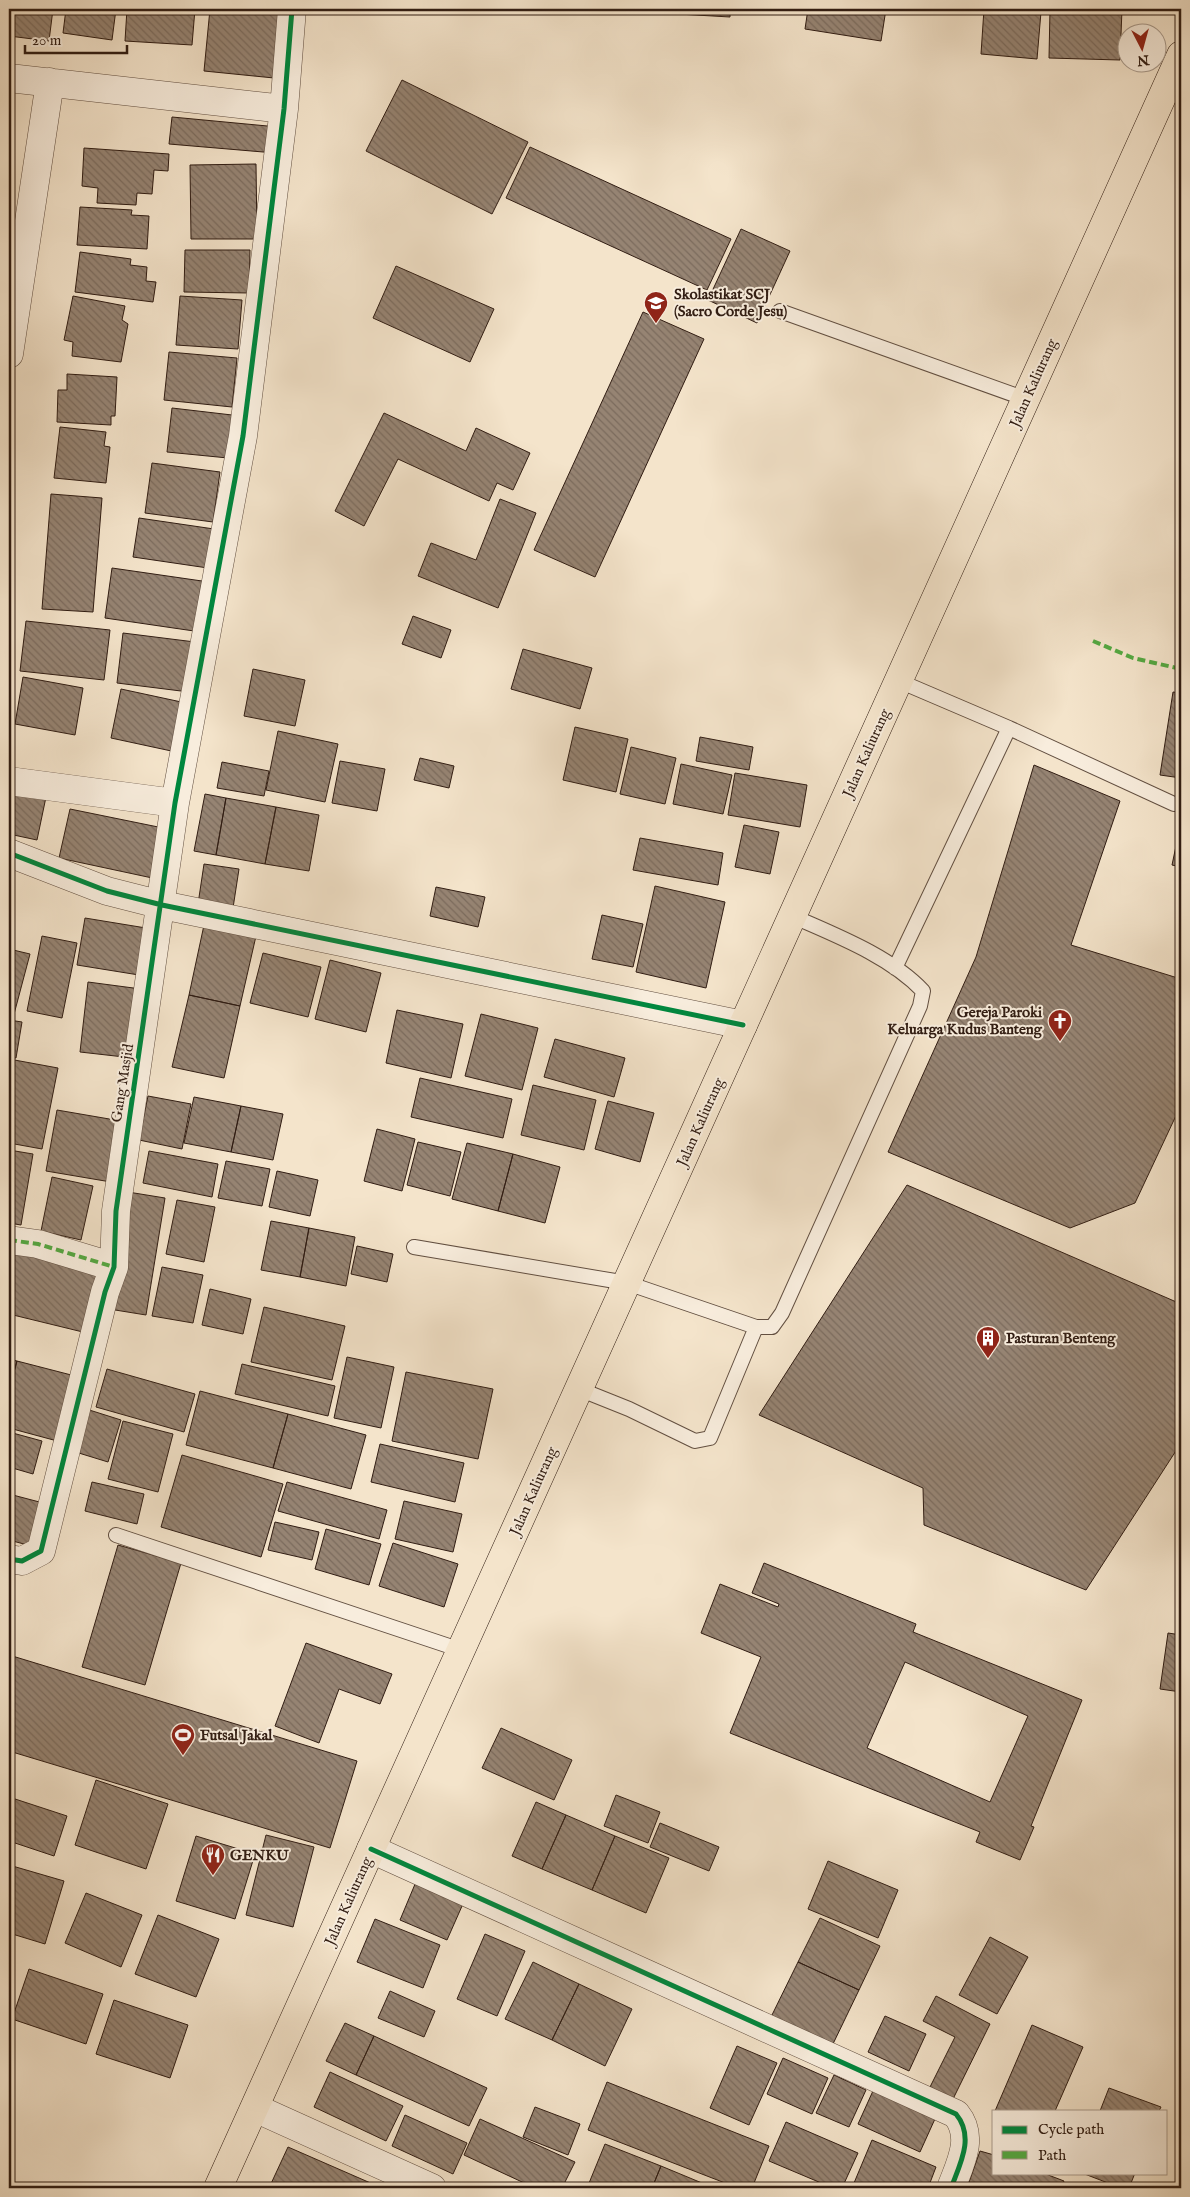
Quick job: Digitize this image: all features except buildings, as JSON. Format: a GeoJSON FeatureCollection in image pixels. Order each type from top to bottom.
{"type":"FeatureCollection","features":[{"type":"Feature","properties":{"kind":"main road","name":"Jalan Kaliurang"},"geometry":{"type":"LineString","coordinates":[[218,2188],[1181,55]]}},
{"type":"Feature","properties":{"kind":"street","name":"Gang Masjid"},"geometry":{"type":"LineString","coordinates":[[9,1559],[22,1561],[41,1551],[104,1292],[114,1266],[116,1211],[162,904],[175,803],[243,436],[284,109],[292,9]]}},
{"type":"Feature","properties":{"kind":"street"},"geometry":{"type":"LineString","coordinates":[[9,78],[284,109]]}},
{"type":"Feature","properties":{"kind":"street"},"geometry":{"type":"LineString","coordinates":[[9,354],[50,82]]}},
{"type":"Feature","properties":{"kind":"street"},"geometry":{"type":"LineString","coordinates":[[9,781],[175,803]]}},
{"type":"Feature","properties":{"kind":"street"},"geometry":{"type":"LineString","coordinates":[[9,853],[107,891],[162,904],[743,1025]]}},
{"type":"Feature","properties":{"kind":"street"},"geometry":{"type":"LineString","coordinates":[[9,1240],[38,1244],[114,1266]]}},
{"type":"Feature","properties":{"kind":"street"},"geometry":{"type":"LineString","coordinates":[[371,1849],[956,2114],[965,2129],[966,2144],[951,2188]]}},
{"type":"Feature","properties":{"kind":"street"},"geometry":{"type":"LineString","coordinates":[[254,2108],[432,2188]]}},
{"type":"Feature","properties":{"kind":"lane"},"geometry":{"type":"LineString","coordinates":[[780,311],[1026,399]]}},
{"type":"Feature","properties":{"kind":"lane"},"geometry":{"type":"LineString","coordinates":[[899,681],[1009,728],[1174,804]]}},
{"type":"Feature","properties":{"kind":"lane"},"geometry":{"type":"LineString","coordinates":[[895,968],[1009,728]]}},
{"type":"Feature","properties":{"kind":"lane"},"geometry":{"type":"LineString","coordinates":[[414,1247],[627,1283],[756,1327],[772,1327],[782,1313],[920,1006],[923,990],[912,979],[895,968],[845,940],[792,916]]}},
{"type":"Feature","properties":{"kind":"lane"},"geometry":{"type":"LineString","coordinates":[[579,1389],[629,1408],[695,1441],[710,1438],[756,1327]]}},
{"type":"Feature","properties":{"kind":"lane"},"geometry":{"type":"LineString","coordinates":[[116,1535],[461,1650]]}},
{"type":"Feature","properties":{"kind":"marked path"},"geometry":{"type":"LineString","coordinates":[[1093,641],[1133,658],[1181,669]]}},
{"type":"Feature","properties":{"kind":"marked path"},"geometry":{"type":"LineString","coordinates":[[9,1240],[38,1244],[114,1267]]}},
{"type":"Feature","properties":{"kind":"cycle path"},"geometry":{"type":"LineString","coordinates":[[9,1559],[22,1561],[41,1551],[105,1292],[114,1267],[116,1211],[175,803],[243,436],[284,109],[292,9]]}},
{"type":"Feature","properties":{"kind":"cycle path"},"geometry":{"type":"LineString","coordinates":[[9,853],[107,891],[162,905],[743,1025]]}},
{"type":"Feature","properties":{"kind":"cycle path"},"geometry":{"type":"LineString","coordinates":[[371,1849],[956,2114],[962,2123],[965,2141],[962,2160],[951,2188]]}},
{"type":"Feature","properties":{"kind":"place","name":"Skolastikat SCJ (Sacro Corde Jesu)"},"geometry":{"type":"Point","coordinates":[656,324]}},
{"type":"Feature","properties":{"kind":"place","name":"Gereja Paroki Keluarga Kudus Banteng"},"geometry":{"type":"Point","coordinates":[1060,1042]}},
{"type":"Feature","properties":{"kind":"place","name":"Pasturan Benteng"},"geometry":{"type":"Point","coordinates":[988,1359]}},
{"type":"Feature","properties":{"kind":"place","name":"Futsal Jakal"},"geometry":{"type":"Point","coordinates":[183,1756]}},
{"type":"Feature","properties":{"kind":"place","name":"GENKU"},"geometry":{"type":"Point","coordinates":[213,1876]}}]}
